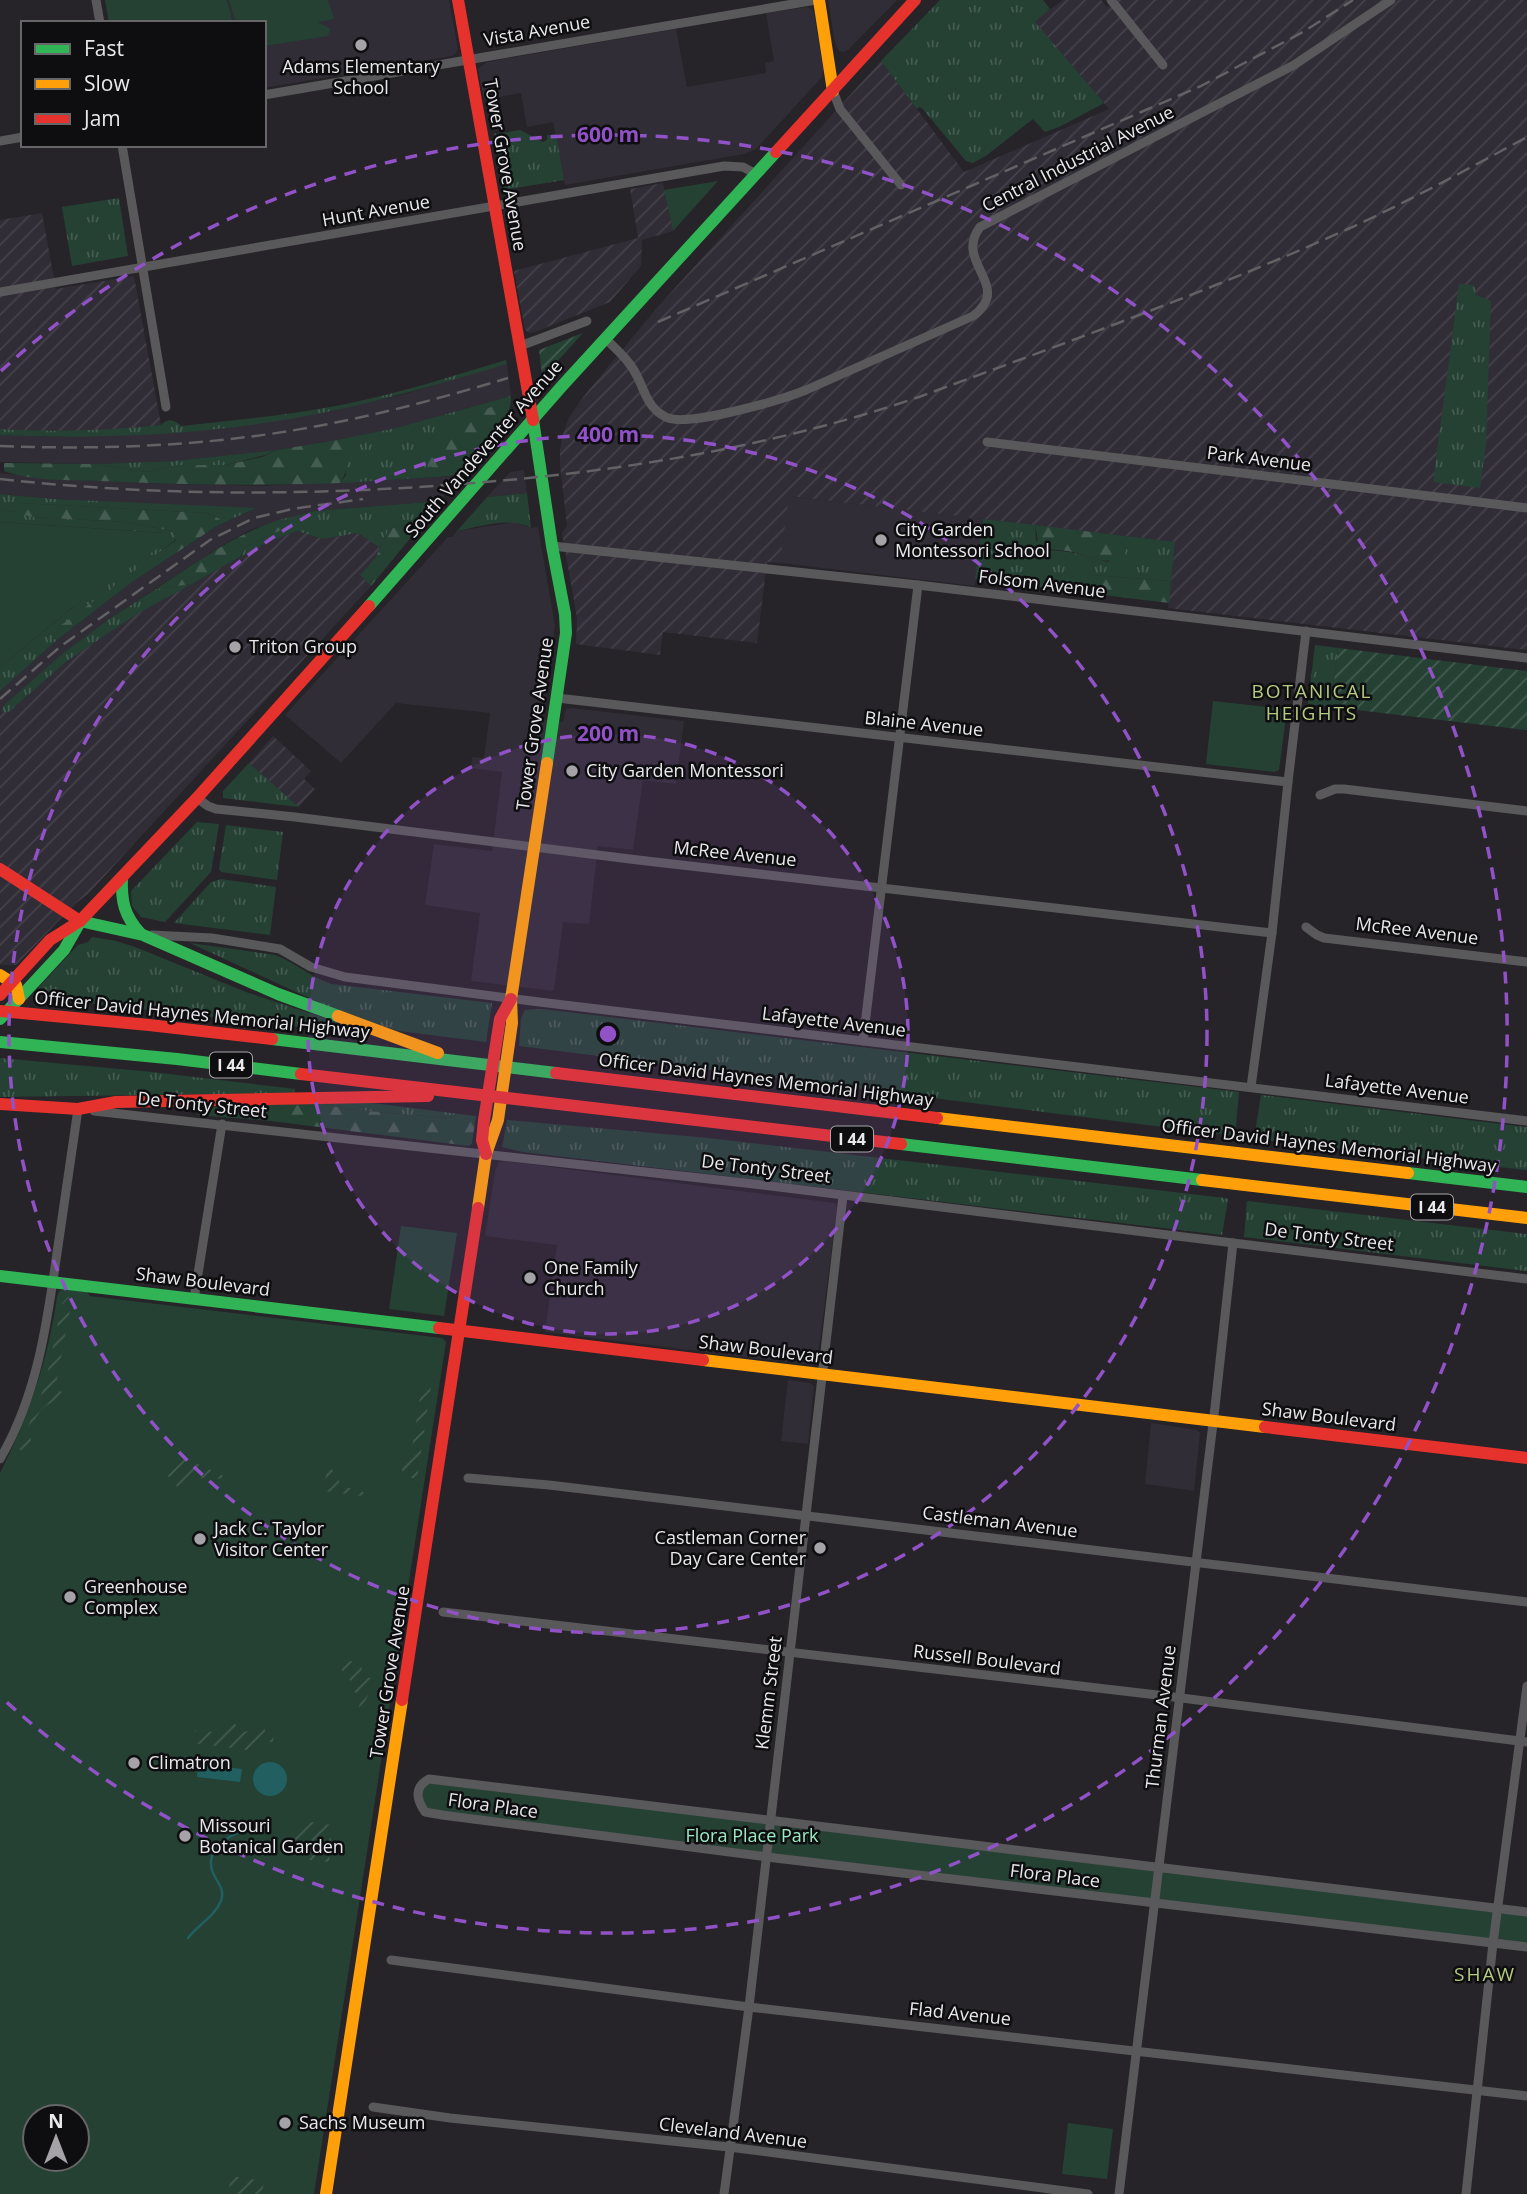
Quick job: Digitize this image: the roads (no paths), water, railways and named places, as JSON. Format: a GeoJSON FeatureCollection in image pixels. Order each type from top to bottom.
{"type":"FeatureCollection","features":[{"type":"Feature","properties":{"kind":"main road","name":"Tower Grove Avenue"},"geometry":{"type":"LineString","coordinates":[[326,2194],[486,1154],[494,1134],[499,1108],[512,1023],[510,999],[566,625],[542,468],[458,0]]}},
{"type":"Feature","properties":{"kind":"main road"},"geometry":{"type":"LineString","coordinates":[[817,0],[833,91]]}},
{"type":"Feature","properties":{"kind":"main road","name":"South Vandeventer Avenue"},"geometry":{"type":"LineString","coordinates":[[0,995],[50,940],[80,921],[197,798],[606,339],[915,0]]}},
{"type":"Feature","properties":{"kind":"main road"},"geometry":{"type":"LineString","coordinates":[[0,869],[80,921],[143,936],[278,994],[418,1044],[453,1060]]}},
{"type":"Feature","properties":{"kind":"main road"},"geometry":{"type":"LineString","coordinates":[[122,877],[124,912],[143,936]]}},
{"type":"Feature","properties":{"kind":"main road","name":"South Vandeventer Avenue"},"geometry":{"type":"LineString","coordinates":[[0,1019],[64,950],[80,921]]}},
{"type":"Feature","properties":{"kind":"main road"},"geometry":{"type":"LineString","coordinates":[[0,975],[17,986],[19,999]]}},
{"type":"Feature","properties":{"kind":"main road","name":"Officer David Haynes Memorial Highway"},"geometry":{"type":"LineString","coordinates":[[0,1011],[149,1025],[453,1060],[1527,1187]]}},
{"type":"Feature","properties":{"kind":"main road","name":"I 44"},"geometry":{"type":"LineString","coordinates":[[7,1043],[122,1053],[1527,1218]]}},
{"type":"Feature","properties":{"kind":"main road"},"geometry":{"type":"LineString","coordinates":[[78,1109],[116,1102],[284,1097],[404,1098],[449,1092]]}},
{"type":"Feature","properties":{"kind":"main road","name":"De Tonty Street"},"geometry":{"type":"LineString","coordinates":[[0,1104],[78,1109]]}},
{"type":"Feature","properties":{"kind":"main road","name":"Shaw Boulevard"},"geometry":{"type":"LineString","coordinates":[[0,1276],[1527,1458]]}},
{"type":"Feature","properties":{"kind":"street"},"geometry":{"type":"LineString","coordinates":[[96,0],[100,21]]}},
{"type":"Feature","properties":{"kind":"street","name":"Vista Avenue"},"geometry":{"type":"LineString","coordinates":[[266,95],[817,0]]}},
{"type":"Feature","properties":{"kind":"street"},"geometry":{"type":"LineString","coordinates":[[1111,0],[1163,65]]}},
{"type":"Feature","properties":{"kind":"street","name":"Central Industrial Avenue"},"geometry":{"type":"LineString","coordinates":[[606,339],[626,358],[654,410],[668,418],[683,420],[729,412],[779,400],[806,390],[973,316],[984,308],[989,297],[973,255],[972,243],[980,227],[1293,65],[1391,0]]}},
{"type":"Feature","properties":{"kind":"street"},"geometry":{"type":"LineString","coordinates":[[833,91],[840,109],[901,185]]}},
{"type":"Feature","properties":{"kind":"street"},"geometry":{"type":"LineString","coordinates":[[0,141],[21,137]]}},
{"type":"Feature","properties":{"kind":"street"},"geometry":{"type":"LineString","coordinates":[[121,147],[166,407]]}},
{"type":"Feature","properties":{"kind":"street","name":"Hunt Avenue"},"geometry":{"type":"LineString","coordinates":[[0,292],[724,166],[743,167],[755,174]]}},
{"type":"Feature","properties":{"kind":"street"},"geometry":{"type":"LineString","coordinates":[[520,346],[587,321]]}},
{"type":"Feature","properties":{"kind":"street","name":"Park Avenue"},"geometry":{"type":"LineString","coordinates":[[987,442],[1527,508]]}},
{"type":"Feature","properties":{"kind":"street","name":"Folsom Avenue"},"geometry":{"type":"LineString","coordinates":[[552,546],[1527,658]]}},
{"type":"Feature","properties":{"kind":"street"},"geometry":{"type":"LineString","coordinates":[[863,1041],[918,586]]}},
{"type":"Feature","properties":{"kind":"street"},"geometry":{"type":"LineString","coordinates":[[1251,1087],[1272,933],[1306,631]]}},
{"type":"Feature","properties":{"kind":"street","name":"Blaine Avenue"},"geometry":{"type":"LineString","coordinates":[[557,698],[1287,782]]}},
{"type":"Feature","properties":{"kind":"street"},"geometry":{"type":"LineString","coordinates":[[1320,795],[1335,789],[1344,789],[1527,811]]}},
{"type":"Feature","properties":{"kind":"street","name":"McRee Avenue"},"geometry":{"type":"LineString","coordinates":[[197,798],[216,809],[1272,933]]}},
{"type":"Feature","properties":{"kind":"street","name":"McRee Avenue"},"geometry":{"type":"LineString","coordinates":[[1306,926],[1317,936],[1324,938],[1527,962]]}},
{"type":"Feature","properties":{"kind":"street","name":"Lafayette Avenue"},"geometry":{"type":"LineString","coordinates":[[143,936],[191,936],[280,949],[312,967],[345,977],[1527,1121]]}},
{"type":"Feature","properties":{"kind":"street"},"geometry":{"type":"LineString","coordinates":[[0,1459],[28,1400],[39,1357],[53,1282],[78,1109]]}},
{"type":"Feature","properties":{"kind":"street","name":"De Tonty Street"},"geometry":{"type":"LineString","coordinates":[[78,1109],[486,1154],[1527,1279]]}},
{"type":"Feature","properties":{"kind":"street"},"geometry":{"type":"LineString","coordinates":[[194,1299],[222,1124]]}},
{"type":"Feature","properties":{"kind":"street","name":"Klemm Street"},"geometry":{"type":"LineString","coordinates":[[724,2194],[749,2007],[843,1196]]}},
{"type":"Feature","properties":{"kind":"street","name":"Thurman Avenue"},"geometry":{"type":"LineString","coordinates":[[1119,2194],[1233,1243]]}},
{"type":"Feature","properties":{"kind":"street","name":"Castleman Avenue"},"geometry":{"type":"LineString","coordinates":[[468,1478],[549,1485],[1527,1602]]}},
{"type":"Feature","properties":{"kind":"street","name":"Russell Boulevard"},"geometry":{"type":"LineString","coordinates":[[443,1612],[1180,1698],[1523,1742]]}},
{"type":"Feature","properties":{"kind":"street"},"geometry":{"type":"LineString","coordinates":[[1466,2194],[1493,1943],[1523,1742],[1527,1686]]}},
{"type":"Feature","properties":{"kind":"street","name":"Flora Place"},"geometry":{"type":"LineString","coordinates":[[1527,1912],[429,1779],[422,1783],[417,1797],[425,1812],[442,1815],[765,1857],[1527,1947]]}},
{"type":"Feature","properties":{"kind":"street","name":"Flad Avenue"},"geometry":{"type":"LineString","coordinates":[[390,1960],[749,2007],[1527,2096]]}},
{"type":"Feature","properties":{"kind":"street","name":"Cleveland Avenue"},"geometry":{"type":"LineString","coordinates":[[373,2107],[450,2118],[729,2147],[1088,2194]]}},
{"type":"Feature","properties":{"kind":"water"},"geometry":{"type":"Polygon","coordinates":[[[270,1762],[282,1767],[287,1779],[282,1791],[270,1796],[258,1791],[253,1779],[258,1767],[270,1762]]]}},
{"type":"Feature","properties":{"kind":"water"},"geometry":{"type":"Polygon","coordinates":[[[198,1764],[242,1769],[240,1782],[197,1777],[198,1764]]]}},
{"type":"Feature","properties":{"kind":"waterway"},"geometry":{"type":"LineString","coordinates":[[188,1938],[215,1911],[221,1901],[221,1888],[213,1874],[211,1862],[215,1850],[225,1840],[244,1830]]}},
{"type":"Feature","properties":{"kind":"railway"},"geometry":{"type":"LineString","coordinates":[[658,322],[1201,86],[1303,32],[1353,0]]}},
{"type":"Feature","properties":{"kind":"railway"},"geometry":{"type":"LineString","coordinates":[[0,479],[115,489],[346,491],[578,473],[750,444],[863,415],[919,397],[1188,296],[1371,218],[1527,137]]}},
{"type":"Feature","properties":{"kind":"railway"},"geometry":{"type":"LineString","coordinates":[[0,446],[154,445],[269,434],[383,412],[508,378]]}},
{"type":"Feature","properties":{"kind":"railway"},"geometry":{"type":"LineString","coordinates":[[0,699],[61,646],[210,540],[254,518],[292,509],[363,499]]}},
{"type":"Feature","properties":{"kind":"place","name":"Adams Elementary School"},"geometry":{"type":"Point","coordinates":[361,45]}},
{"type":"Feature","properties":{"kind":"place","name":"City Garden Montessori School"},"geometry":{"type":"Point","coordinates":[881,540]}},
{"type":"Feature","properties":{"kind":"place","name":"Triton Group"},"geometry":{"type":"Point","coordinates":[235,647]}},
{"type":"Feature","properties":{"kind":"place","name":"City Garden Montessori"},"geometry":{"type":"Point","coordinates":[572,771]}},
{"type":"Feature","properties":{"kind":"place","name":"One Family Church"},"geometry":{"type":"Point","coordinates":[530,1278]}},
{"type":"Feature","properties":{"kind":"place","name":"Jack C. Taylor Visitor Center"},"geometry":{"type":"Point","coordinates":[200,1539]}},
{"type":"Feature","properties":{"kind":"place","name":"Castleman Corner Day Care Center"},"geometry":{"type":"Point","coordinates":[820,1548]}},
{"type":"Feature","properties":{"kind":"place","name":"Greenhouse Complex"},"geometry":{"type":"Point","coordinates":[70,1597]}},
{"type":"Feature","properties":{"kind":"place","name":"Climatron"},"geometry":{"type":"Point","coordinates":[134,1763]}},
{"type":"Feature","properties":{"kind":"place","name":"Missouri Botanical Garden"},"geometry":{"type":"Point","coordinates":[185,1836]}},
{"type":"Feature","properties":{"kind":"place","name":"Sachs Museum"},"geometry":{"type":"Point","coordinates":[285,2123]}},
{"type":"Feature","properties":{"kind":"district","name":"BOTANICAL HEIGHTS"},"geometry":{"type":"Point","coordinates":[1312,702]}},
{"type":"Feature","properties":{"kind":"district","name":"SHAW"},"geometry":{"type":"Point","coordinates":[1485,1974]}},
{"type":"Feature","properties":{"kind":"park label","name":"Flora Place Park"},"geometry":{"type":"Point","coordinates":[752,1836]}}]}
